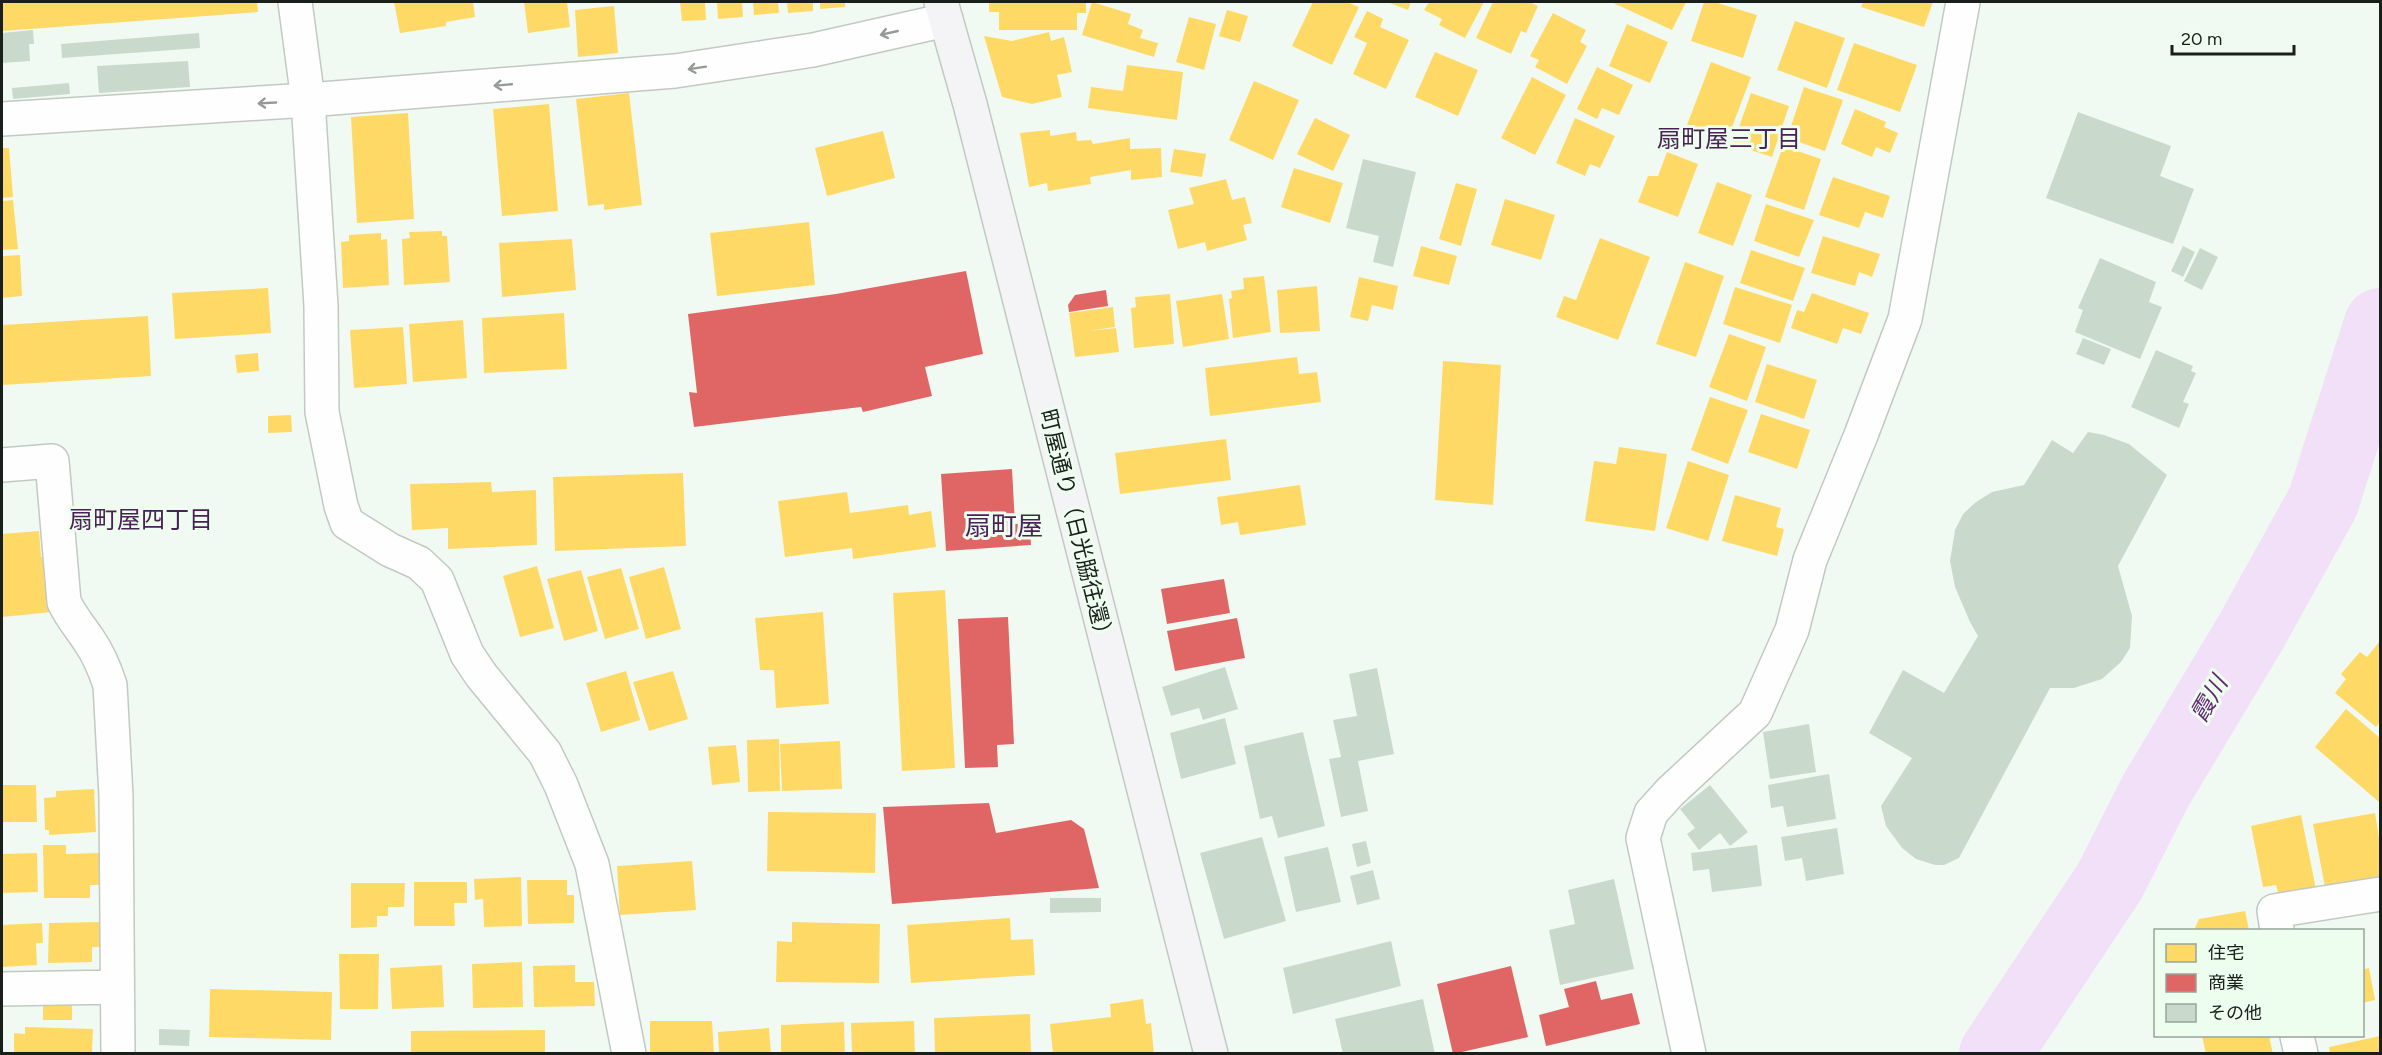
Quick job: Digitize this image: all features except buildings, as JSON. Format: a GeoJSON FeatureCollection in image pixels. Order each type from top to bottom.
{"type":"FeatureCollection","features":[{"type":"Feature","properties":{"kind":"street"},"geometry":{"type":"LineString","coordinates":[[295,2],[308,100],[321,306],[322,411],[341,506],[347,524],[390,550],[419,563],[437,580],[467,654],[481,675],[545,753],[561,785],[592,864],[629,1053]]}},
{"type":"Feature","properties":{"kind":"street"},"geometry":{"type":"LineString","coordinates":[[1689,1053],[1643,838],[1651,813],[1670,792],[1755,713],[1792,630],[1810,560],[1905,319],[1963,2]]}},
{"type":"Feature","properties":{"kind":"street"},"geometry":{"type":"LineString","coordinates":[[2,119],[308,100],[675,71],[813,50],[947,8]]}},
{"type":"Feature","properties":{"kind":"street","name":"町屋通り（日光脇往還）"},"geometry":{"type":"LineString","coordinates":[[947,8],[1211,1053]]}},
{"type":"Feature","properties":{"kind":"street"},"geometry":{"type":"LineString","coordinates":[[2,465],[52,461],[64,602],[70,616],[91,643],[105,668],[110,685],[116,796],[118,1053]]}},
{"type":"Feature","properties":{"kind":"street"},"geometry":{"type":"LineString","coordinates":[[2277,929],[2274,911],[2380,894]]}},
{"type":"Feature","properties":{"kind":"street"},"geometry":{"type":"LineString","coordinates":[[2,989],[116,987]]}},
{"type":"Feature","properties":{"kind":"street"},"geometry":{"type":"LineString","coordinates":[[2297,1037],[2301,1053]]}},
{"type":"Feature","properties":{"kind":"waterway","name":"霞川"},"geometry":{"type":"LineString","coordinates":[[1995,1054],[2110,881],[2155,792],[2251,632],[2323,502],[2380,324]]}},
{"type":"Feature","properties":{"kind":"district","name":"扇町屋三丁目"},"geometry":{"type":"Point","coordinates":[1729,139]}},
{"type":"Feature","properties":{"kind":"district","name":"扇町屋四丁目"},"geometry":{"type":"Point","coordinates":[141,520]}},
{"type":"Feature","properties":{"kind":"district","name":"扇町屋"},"geometry":{"type":"Point","coordinates":[1004,526]}}]}
